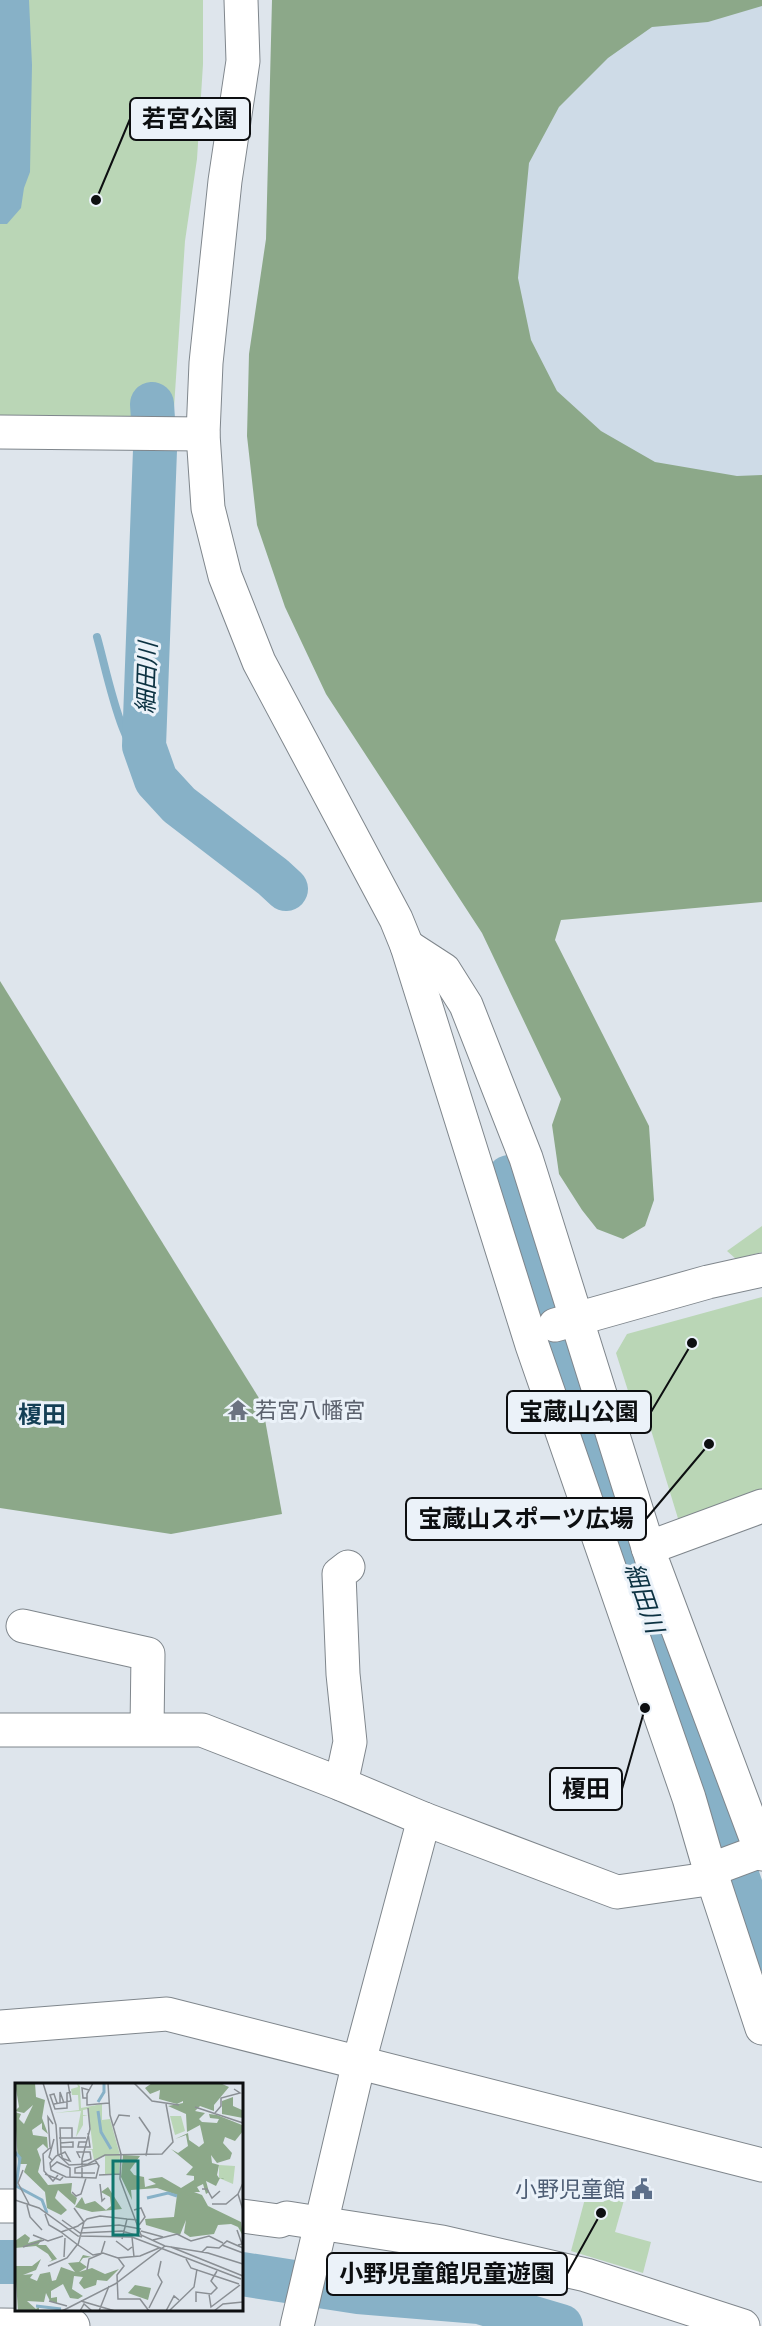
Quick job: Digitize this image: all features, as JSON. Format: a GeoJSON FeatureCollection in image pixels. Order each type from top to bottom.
{"type":"FeatureCollection","features":[{"type":"Feature","properties":{"kind":"street"},"geometry":{"type":"LineString","coordinates":[[241,0],[243,61],[225,181],[206,363],[203,434],[208,508],[225,576],[255,652],[396,919],[552,1326],[635,1566],[741,1859],[762,2028]]}},
{"type":"Feature","properties":{"kind":"street"},"geometry":{"type":"LineString","coordinates":[[0,432],[110,432],[116,435],[203,434]]}},
{"type":"Feature","properties":{"kind":"street"},"geometry":{"type":"LineString","coordinates":[[407,946],[444,970],[466,1005],[526,1158],[552,1326],[635,1566],[689,1798],[741,1859]]}},
{"type":"Feature","properties":{"kind":"street"},"geometry":{"type":"LineString","coordinates":[[552,1326],[708,1282],[762,1270]]}},
{"type":"Feature","properties":{"kind":"street"},"geometry":{"type":"LineString","coordinates":[[635,1566],[762,1506]]}},
{"type":"Feature","properties":{"kind":"street"},"geometry":{"type":"LineString","coordinates":[[341,1784],[350,1742],[343,1674],[339,1574],[348,1567]]}},
{"type":"Feature","properties":{"kind":"street"},"geometry":{"type":"LineString","coordinates":[[23,1626],[148,1654],[147,1729]]}},
{"type":"Feature","properties":{"kind":"street"},"geometry":{"type":"LineString","coordinates":[[0,1730],[202,1730],[424,1819],[617,1892],[701,1880],[741,1859]]}},
{"type":"Feature","properties":{"kind":"street"},"geometry":{"type":"LineString","coordinates":[[297,2326],[359,2062],[424,1819]]}},
{"type":"Feature","properties":{"kind":"street"},"geometry":{"type":"LineString","coordinates":[[0,2027],[167,2014],[762,2165]]}},
{"type":"Feature","properties":{"kind":"street"},"geometry":{"type":"LineString","coordinates":[[243,2216],[279,2221],[286,2218],[318,2230],[442,2242],[586,2275],[743,2326]]}},
{"type":"Feature","properties":{"kind":"street"},"geometry":{"type":"LineString","coordinates":[[0,2325],[73,2326]]}},
{"type":"Feature","properties":{"kind":"shaded area"},"geometry":{"type":"Polygon","coordinates":[[[630,0],[762,0],[762,477],[670,486],[554,436],[484,273],[501,108],[630,0]]]}},
{"type":"Feature","properties":{"kind":"green space"},"geometry":{"type":"Polygon","coordinates":[[[0,0],[203,0],[203,64],[197,159],[185,241],[173,423],[0,424],[0,0]]]}},
{"type":"Feature","properties":{"kind":"green space"},"geometry":{"type":"Polygon","coordinates":[[[272,0],[762,0],[762,6],[708,22],[652,27],[608,58],[559,107],[529,163],[518,278],[531,340],[557,391],[601,431],[655,462],[737,476],[762,475],[762,902],[561,920],[555,940],[649,1126],[654,1200],[645,1226],[623,1239],[597,1229],[559,1174],[552,1125],[561,1099],[482,933],[326,694],[285,607],[257,525],[247,436],[249,354],[266,239],[272,0]]]}},
{"type":"Feature","properties":{"kind":"green space"},"geometry":{"type":"Polygon","coordinates":[[[0,981],[262,1403],[282,1514],[171,1534],[0,1508],[0,981]]]}},
{"type":"Feature","properties":{"kind":"green space"},"geometry":{"type":"Polygon","coordinates":[[[762,1226],[762,1252],[736,1259],[727,1251],[762,1226]]]}},
{"type":"Feature","properties":{"kind":"green space"},"geometry":{"type":"Polygon","coordinates":[[[762,1297],[762,1494],[680,1525],[640,1394],[630,1397],[616,1353],[627,1334],[762,1297]]]}},
{"type":"Feature","properties":{"kind":"green space"},"geometry":{"type":"Polygon","coordinates":[[[590,2180],[618,2188],[617,2191],[626,2193],[615,2232],[651,2242],[643,2273],[571,2251],[590,2180]]]}},
{"type":"Feature","properties":{"kind":"water"},"geometry":{"type":"Polygon","coordinates":[[[0,0],[29,0],[32,65],[30,172],[24,188],[21,208],[7,224],[0,224],[0,0]]]}},
{"type":"Feature","properties":{"kind":"waterway","name":"細田川"},"geometry":{"type":"LineString","coordinates":[[152,404],[155,450],[144,746],[156,780],[179,805],[286,889]]}},
{"type":"Feature","properties":{"kind":"waterway"},"geometry":{"type":"LineString","coordinates":[[97,637],[125,734],[144,768],[156,780]]}},
{"type":"Feature","properties":{"kind":"waterway","name":"細田川"},"geometry":{"type":"LineString","coordinates":[[509,1177],[559,1348],[762,1949]]}},
{"type":"Feature","properties":{"kind":"waterway"},"geometry":{"type":"LineString","coordinates":[[0,2262],[15,2262]]}},
{"type":"Feature","properties":{"kind":"waterway"},"geometry":{"type":"LineString","coordinates":[[243,2274],[358,2292],[479,2302],[561,2326]]}},
{"type":"Feature","properties":{"kind":"place","name":"若宮公園"},"geometry":{"type":"Point","coordinates":[96,200]}},
{"type":"Feature","properties":{"kind":"place","name":"宝蔵山公園"},"geometry":{"type":"Point","coordinates":[692,1343]}},
{"type":"Feature","properties":{"kind":"place","name":"若宮八幡宮"},"geometry":{"type":"Point","coordinates":[238,1410]}},
{"type":"Feature","properties":{"kind":"place","name":"宝蔵山スポーツ広場"},"geometry":{"type":"Point","coordinates":[709,1444]}},
{"type":"Feature","properties":{"kind":"place","name":"榎田"},"geometry":{"type":"Point","coordinates":[645,1708]}},
{"type":"Feature","properties":{"kind":"place","name":"小野児童館"},"geometry":{"type":"Point","coordinates":[642,2189]}},
{"type":"Feature","properties":{"kind":"place","name":"小野児童館児童遊園"},"geometry":{"type":"Point","coordinates":[601,2213]}},
{"type":"Feature","properties":{"kind":"district","name":"榎田"},"geometry":{"type":"Point","coordinates":[42,1415]}}]}
